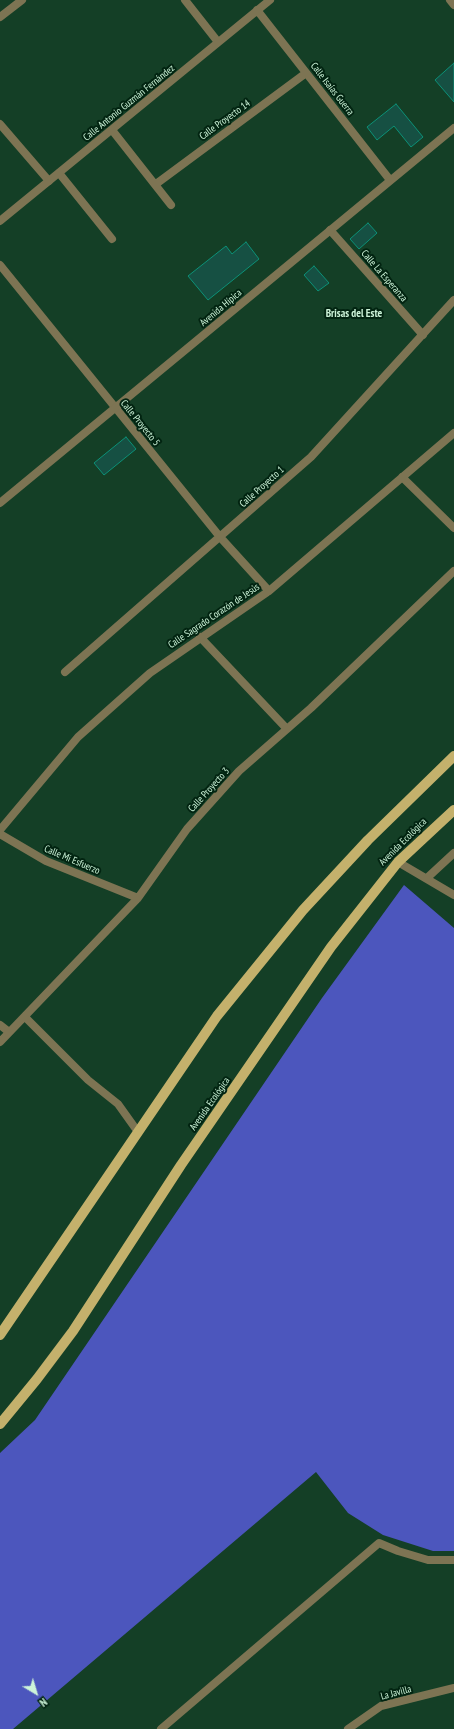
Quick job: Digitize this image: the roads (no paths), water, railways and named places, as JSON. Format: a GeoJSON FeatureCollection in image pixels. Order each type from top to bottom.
{"type":"FeatureCollection","features":[{"type":"Feature","properties":{"kind":"main road"},"geometry":{"type":"LineString","coordinates":[[0,1335],[217,1016],[302,910],[368,840],[454,756]]}},
{"type":"Feature","properties":{"kind":"main road","name":"Avenida Ecológica"},"geometry":{"type":"LineString","coordinates":[[0,1424],[37,1379],[73,1331],[181,1165],[331,947],[398,862],[454,810]]}},
{"type":"Feature","properties":{"kind":"street"},"geometry":{"type":"LineString","coordinates":[[0,17],[22,0]]}},
{"type":"Feature","properties":{"kind":"street"},"geometry":{"type":"LineString","coordinates":[[185,0],[218,42]]}},
{"type":"Feature","properties":{"kind":"street","name":"Calle Antonio Guzmán Fernández"},"geometry":{"type":"LineString","coordinates":[[0,221],[270,0]]}},
{"type":"Feature","properties":{"kind":"street"},"geometry":{"type":"LineString","coordinates":[[450,0],[454,5]]}},
{"type":"Feature","properties":{"kind":"street","name":"Calle Isaías Guerra"},"geometry":{"type":"LineString","coordinates":[[257,10],[390,180]]}},
{"type":"Feature","properties":{"kind":"street","name":"Calle Proyecto 14"},"geometry":{"type":"LineString","coordinates":[[156,184],[306,73]]}},
{"type":"Feature","properties":{"kind":"street"},"geometry":{"type":"LineString","coordinates":[[0,124],[49,181]]}},
{"type":"Feature","properties":{"kind":"street","name":"Avenida Hípica"},"geometry":{"type":"LineString","coordinates":[[0,503],[454,128]]}},
{"type":"Feature","properties":{"kind":"street"},"geometry":{"type":"LineString","coordinates":[[112,130],[171,205]]}},
{"type":"Feature","properties":{"kind":"street"},"geometry":{"type":"LineString","coordinates":[[58,173],[112,239]]}},
{"type":"Feature","properties":{"kind":"street","name":"Calle La Esperanza"},"geometry":{"type":"LineString","coordinates":[[330,230],[423,334]]}},
{"type":"Feature","properties":{"kind":"street","name":"Calle Proyecto 5"},"geometry":{"type":"LineString","coordinates":[[0,265],[220,537],[269,591]]}},
{"type":"Feature","properties":{"kind":"street","name":"Calle Proyecto 1"},"geometry":{"type":"LineString","coordinates":[[65,672],[311,457],[454,300]]}},
{"type":"Feature","properties":{"kind":"street","name":"Calle Sagrado Corazón de Jesús"},"geometry":{"type":"LineString","coordinates":[[0,830],[78,738],[150,673],[200,637],[269,591],[454,433]]}},
{"type":"Feature","properties":{"kind":"street"},"geometry":{"type":"LineString","coordinates":[[402,477],[454,528]]}},
{"type":"Feature","properties":{"kind":"street","name":"Calle Proyecto 3"},"geometry":{"type":"LineString","coordinates":[[0,1042],[138,898],[187,829],[239,771],[287,729],[454,571]]}},
{"type":"Feature","properties":{"kind":"street"},"geometry":{"type":"LineString","coordinates":[[200,637],[287,729]]}},
{"type":"Feature","properties":{"kind":"street","name":"Calle Mi Esfuerzo"},"geometry":{"type":"LineString","coordinates":[[0,834],[46,861],[138,898]]}},
{"type":"Feature","properties":{"kind":"street"},"geometry":{"type":"LineString","coordinates":[[427,878],[454,853]]}},
{"type":"Feature","properties":{"kind":"street"},"geometry":{"type":"LineString","coordinates":[[398,862],[454,895]]}},
{"type":"Feature","properties":{"kind":"street"},"geometry":{"type":"LineString","coordinates":[[25,1017],[88,1080],[118,1104],[138,1132]]}},
{"type":"Feature","properties":{"kind":"street"},"geometry":{"type":"LineString","coordinates":[[0,1025],[9,1032]]}},
{"type":"Feature","properties":{"kind":"street"},"geometry":{"type":"LineString","coordinates":[[161,1729],[379,1543],[398,1551],[428,1560],[454,1560]]}},
{"type":"Feature","properties":{"kind":"street","name":"La Javilla"},"geometry":{"type":"LineString","coordinates":[[348,1729],[381,1706],[454,1688]]}},
{"type":"Feature","properties":{"kind":"district","name":"Brisas del Este"},"geometry":{"type":"Point","coordinates":[354,314]}}]}
